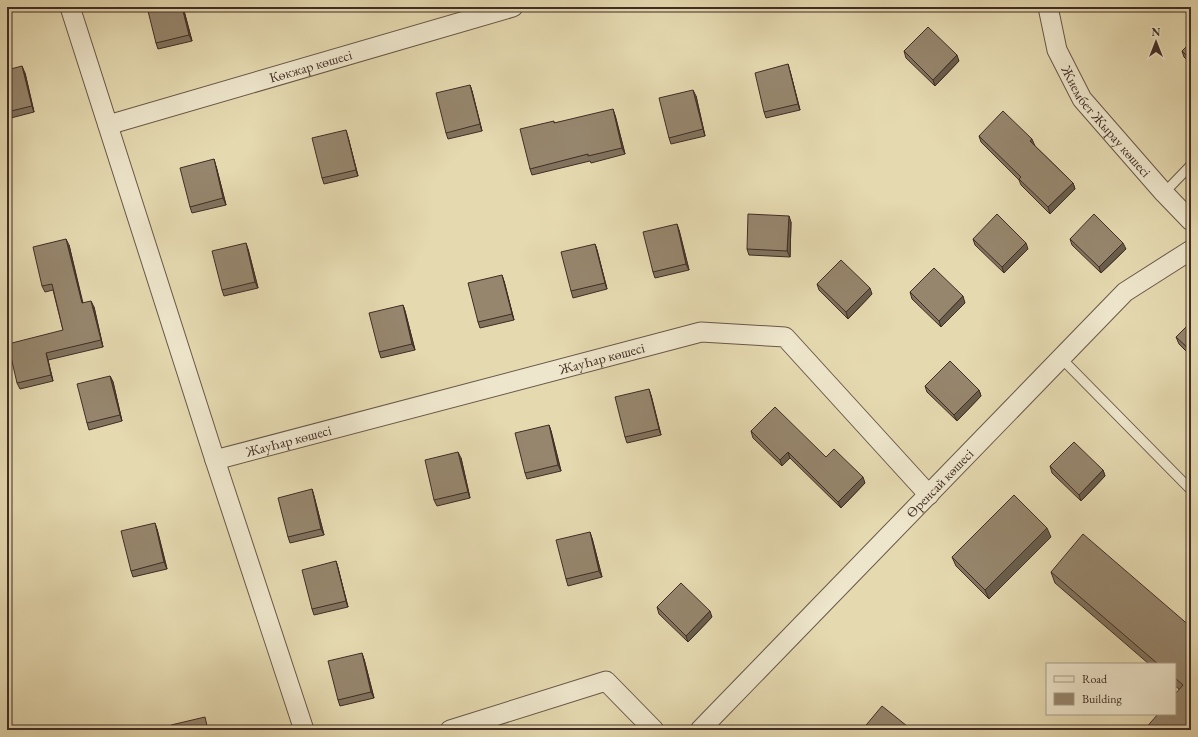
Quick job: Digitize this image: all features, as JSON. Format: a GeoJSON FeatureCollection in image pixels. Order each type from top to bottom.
{"type":"FeatureCollection","features":[{"type":"Feature","properties":{"kind":"street"},"geometry":{"type":"LineString","coordinates":[[70,7],[215,460],[304,730]]}},
{"type":"Feature","properties":{"kind":"street","name":"Көкжар көшесі"},"geometry":{"type":"LineString","coordinates":[[108,125],[513,7]]}},
{"type":"Feature","properties":{"kind":"street","name":"Жиембет Жырау көшесі"},"geometry":{"type":"LineString","coordinates":[[1048,7],[1057,50],[1082,99],[1164,193],[1191,221]]}},
{"type":"Feature","properties":{"kind":"street","name":"Өренсай көшесі"},"geometry":{"type":"LineString","coordinates":[[700,730],[1125,292],[1191,250]]}},
{"type":"Feature","properties":{"kind":"street","name":"ЖауҺар көшесі"},"geometry":{"type":"LineString","coordinates":[[215,460],[701,332],[785,337],[929,495]]}},
{"type":"Feature","properties":{"kind":"street"},"geometry":{"type":"LineString","coordinates":[[450,730],[606,681],[654,730]]}},
{"type":"Feature","properties":{"kind":"lane"},"geometry":{"type":"LineString","coordinates":[[1164,193],[1191,165]]}},
{"type":"Feature","properties":{"kind":"lane"},"geometry":{"type":"LineString","coordinates":[[1061,358],[1191,490]]}},
{"type":"Feature","properties":{"kind":"building"},"geometry":{"type":"Polygon","coordinates":[[[147,7],[182,7],[189,35],[156,43],[147,7]]]}},
{"type":"Feature","properties":{"kind":"building"},"geometry":{"type":"Polygon","coordinates":[[[928,27],[957,55],[933,80],[904,51],[928,27]]]}},
{"type":"Feature","properties":{"kind":"building"},"geometry":{"type":"Polygon","coordinates":[[[1191,42],[1191,60],[1182,51],[1191,42]]]}},
{"type":"Feature","properties":{"kind":"building"},"geometry":{"type":"Polygon","coordinates":[[[788,64],[798,104],[764,112],[755,73],[788,64]]]}},
{"type":"Feature","properties":{"kind":"building"},"geometry":{"type":"Polygon","coordinates":[[[22,66],[32,106],[7,112],[7,70],[22,66]]]}},
{"type":"Feature","properties":{"kind":"building"},"geometry":{"type":"Polygon","coordinates":[[[470,85],[480,124],[446,133],[436,93],[470,85]]]}},
{"type":"Feature","properties":{"kind":"building"},"geometry":{"type":"Polygon","coordinates":[[[693,90],[703,129],[669,138],[659,98],[693,90]]]}},
{"type":"Feature","properties":{"kind":"building"},"geometry":{"type":"Polygon","coordinates":[[[613,109],[622,148],[588,156],[588,154],[530,169],[520,129],[554,121],[554,123],[613,109]]]}},
{"type":"Feature","properties":{"kind":"building"},"geometry":{"type":"Polygon","coordinates":[[[1003,111],[1032,139],[1030,141],[1073,183],[1048,207],[1019,179],[1021,177],[979,136],[1003,111]]]}},
{"type":"Feature","properties":{"kind":"building"},"geometry":{"type":"Polygon","coordinates":[[[346,130],[356,170],[322,178],[312,138],[346,130]]]}},
{"type":"Feature","properties":{"kind":"building"},"geometry":{"type":"Polygon","coordinates":[[[214,159],[223,198],[190,207],[180,168],[214,159]]]}},
{"type":"Feature","properties":{"kind":"building"},"geometry":{"type":"Polygon","coordinates":[[[748,214],[789,216],[787,251],[747,249],[748,214]]]}},
{"type":"Feature","properties":{"kind":"building"},"geometry":{"type":"Polygon","coordinates":[[[997,214],[1026,243],[1002,267],[973,239],[997,214]]]}},
{"type":"Feature","properties":{"kind":"building"},"geometry":{"type":"Polygon","coordinates":[[[1094,214],[1123,243],[1099,267],[1070,239],[1094,214]]]}},
{"type":"Feature","properties":{"kind":"building"},"geometry":{"type":"Polygon","coordinates":[[[677,224],[686,264],[653,272],[643,232],[677,224]]]}},
{"type":"Feature","properties":{"kind":"building"},"geometry":{"type":"Polygon","coordinates":[[[66,239],[82,303],[91,301],[101,340],[46,353],[51,375],[17,383],[8,344],[63,330],[52,284],[42,286],[33,247],[66,239]]]}},
{"type":"Feature","properties":{"kind":"building"},"geometry":{"type":"Polygon","coordinates":[[[246,243],[255,282],[222,290],[212,251],[246,243]]]}},
{"type":"Feature","properties":{"kind":"building"},"geometry":{"type":"Polygon","coordinates":[[[595,244],[605,283],[571,291],[561,252],[595,244]]]}},
{"type":"Feature","properties":{"kind":"building"},"geometry":{"type":"Polygon","coordinates":[[[841,260],[870,288],[846,312],[817,284],[841,260]]]}},
{"type":"Feature","properties":{"kind":"building"},"geometry":{"type":"Polygon","coordinates":[[[934,268],[963,296],[939,321],[910,292],[934,268]]]}},
{"type":"Feature","properties":{"kind":"building"},"geometry":{"type":"Polygon","coordinates":[[[502,275],[512,314],[478,322],[468,283],[502,275]]]}},
{"type":"Feature","properties":{"kind":"building"},"geometry":{"type":"Polygon","coordinates":[[[403,305],[412,344],[379,352],[369,313],[403,305]]]}},
{"type":"Feature","properties":{"kind":"building"},"geometry":{"type":"Polygon","coordinates":[[[1191,322],[1191,351],[1176,337],[1191,322]]]}},
{"type":"Feature","properties":{"kind":"building"},"geometry":{"type":"Polygon","coordinates":[[[950,361],[979,390],[954,415],[925,386],[950,361]]]}},
{"type":"Feature","properties":{"kind":"building"},"geometry":{"type":"Polygon","coordinates":[[[110,376],[120,415],[87,423],[77,384],[110,376]]]}},
{"type":"Feature","properties":{"kind":"building"},"geometry":{"type":"Polygon","coordinates":[[[649,389],[659,429],[625,437],[615,397],[649,389]]]}},
{"type":"Feature","properties":{"kind":"building"},"geometry":{"type":"Polygon","coordinates":[[[775,407],[826,457],[834,449],[863,477],[838,502],[788,452],[780,460],[751,431],[775,407]]]}},
{"type":"Feature","properties":{"kind":"building"},"geometry":{"type":"Polygon","coordinates":[[[549,425],[558,465],[525,473],[515,433],[549,425]]]}},
{"type":"Feature","properties":{"kind":"building"},"geometry":{"type":"Polygon","coordinates":[[[1074,442],[1103,470],[1079,495],[1050,466],[1074,442]]]}},
{"type":"Feature","properties":{"kind":"building"},"geometry":{"type":"Polygon","coordinates":[[[458,452],[468,492],[434,500],[425,460],[458,452]]]}},
{"type":"Feature","properties":{"kind":"building"},"geometry":{"type":"Polygon","coordinates":[[[312,489],[321,529],[288,537],[278,498],[312,489]]]}},
{"type":"Feature","properties":{"kind":"building"},"geometry":{"type":"Polygon","coordinates":[[[1014,495],[1047,528],[985,590],[952,557],[1014,495]]]}},
{"type":"Feature","properties":{"kind":"building"},"geometry":{"type":"Polygon","coordinates":[[[155,523],[164,562],[131,571],[121,531],[155,523]]]}},
{"type":"Feature","properties":{"kind":"building"},"geometry":{"type":"Polygon","coordinates":[[[590,532],[599,571],[566,579],[556,540],[590,532]]]}},
{"type":"Feature","properties":{"kind":"building"},"geometry":{"type":"Polygon","coordinates":[[[1083,534],[1191,627],[1191,728],[1189,730],[1144,730],[1157,715],[1176,715],[1176,693],[1183,685],[1176,679],[1176,663],[1157,663],[1051,572],[1083,534]]]}},
{"type":"Feature","properties":{"kind":"building"},"geometry":{"type":"Polygon","coordinates":[[[336,561],[346,601],[312,609],[302,570],[336,561]]]}},
{"type":"Feature","properties":{"kind":"building"},"geometry":{"type":"Polygon","coordinates":[[[681,583],[710,611],[686,636],[657,607],[681,583]]]}},
{"type":"Feature","properties":{"kind":"building"},"geometry":{"type":"Polygon","coordinates":[[[362,653],[371,692],[338,700],[328,661],[362,653]]]}},
{"type":"Feature","properties":{"kind":"building"},"geometry":{"type":"Polygon","coordinates":[[[882,706],[912,730],[862,730],[882,706]]]}},
{"type":"Feature","properties":{"kind":"building"},"geometry":{"type":"Polygon","coordinates":[[[205,717],[208,730],[172,730],[171,725],[205,717]]]}}]}
